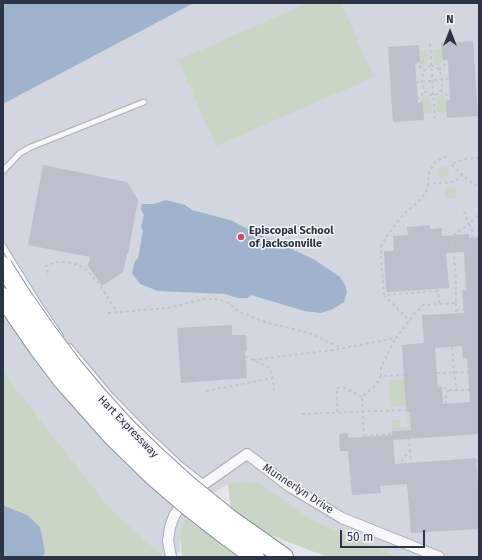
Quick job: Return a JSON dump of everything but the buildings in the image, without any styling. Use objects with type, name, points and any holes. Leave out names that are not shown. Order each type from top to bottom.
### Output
[{"type":"highway","name":"Hart Expressway","points":[[3,266],[48,333],[98,396],[126,427],[188,485],[255,557]]},
{"type":"highway","name":"Hart Expressway","points":[[3,297],[63,381],[112,436],[166,488],[190,508],[284,557]]},
{"type":"street","name":"Munnerlyn Drive","points":[[205,484],[247,454],[289,486],[342,518],[439,557]]},
{"type":"street","points":[[171,557],[168,541],[174,516],[188,496],[205,484]]},
{"type":"lane","points":[[3,171],[20,153],[30,147],[144,102]]},
{"type":"lane","points":[[3,246],[40,306],[66,342],[97,380],[148,434],[182,466],[205,484]]},
{"type":"path","points":[[430,44],[435,122]]},
{"type":"path","points":[[440,70],[448,61]]},
{"type":"path","points":[[415,62],[424,71]]},
{"type":"path","points":[[431,65],[440,70],[442,80],[440,93],[433,96]]},
{"type":"path","points":[[431,65],[424,71],[421,81],[425,91],[433,96]]},
{"type":"path","points":[[416,82],[449,79]]},
{"type":"path","points":[[441,90],[450,98]]},
{"type":"path","points":[[417,100],[425,91]]},
{"type":"path","points":[[410,321],[384,295],[381,246],[397,222],[427,190],[429,173],[435,162],[447,156]]},
{"type":"path","points":[[479,158],[465,159],[451,164],[479,188]]},
{"type":"path","points":[[427,184],[454,182],[463,175]]},
{"type":"path","points":[[464,212],[474,238]]},
{"type":"path","points":[[468,310],[456,312],[456,280],[453,244],[454,235],[469,224],[479,214]]},
{"type":"path","points":[[48,273],[46,266],[56,262],[68,262],[79,265],[87,270],[101,287],[117,312]]},
{"type":"path","points":[[384,295],[438,290],[439,304]]},
{"type":"path","points":[[108,313],[168,308],[204,298],[218,299],[229,303],[239,312],[256,319],[309,333],[343,348]]},
{"type":"path","points":[[392,434],[364,436],[362,398],[374,387],[381,376],[381,368],[396,338],[423,305],[456,303]]},
{"type":"path","points":[[253,360],[343,348],[396,338]]},
{"type":"path","points":[[452,347],[457,391]]},
{"type":"path","points":[[245,356],[270,368],[273,378],[274,393]]},
{"type":"path","points":[[437,373],[468,372]]},
{"type":"path","points":[[381,376],[404,375]]},
{"type":"path","points":[[206,391],[273,378]]},
{"type":"path","points":[[438,386],[448,390],[470,390]]},
{"type":"path","points":[[337,412],[337,388],[345,388],[362,398]]},
{"type":"path","points":[[445,404],[448,390]]},
{"type":"path","points":[[302,414],[406,410]]},
{"type":"path","points":[[409,439],[411,463]]},
{"type":"path","points":[[400,467],[400,463],[410,450]]},
{"type":"shaded area","name":"Episcopal School of Jacksonville","points":[[194,3],[479,3],[479,557],[399,557],[314,521],[259,483],[228,484],[201,500],[185,518],[180,535],[180,552],[170,557],[164,557],[110,508],[3,370],[3,104]]},
{"type":"green space","points":[[308,3],[341,3],[374,77],[216,146],[178,60]]},
{"type":"green space","points":[[442,49],[444,60],[439,66],[434,63],[432,50]]},
{"type":"green space","points":[[428,50],[428,63],[423,67],[418,62],[420,62],[419,51]]},
{"type":"green space","points":[[442,94],[448,100],[446,101],[447,112],[436,113],[436,98]]},
{"type":"green space","points":[[425,95],[431,99],[432,113],[424,113],[423,103],[419,103]]},
{"type":"green space","points":[[443,166],[447,168],[449,172],[447,176],[443,178],[439,176],[437,172],[439,168]]},
{"type":"green space","points":[[451,187],[455,189],[457,193],[455,197],[451,199],[447,197],[445,193],[447,189]]},
{"type":"green space","points":[[3,370],[110,508],[164,557],[43,557],[45,552],[27,515],[3,505]]},
{"type":"green space","points":[[404,379],[405,406],[391,407],[389,380]]},
{"type":"green space","points":[[410,413],[411,427],[414,429],[392,431],[391,420],[400,420],[400,427],[408,427],[407,414]]},
{"type":"green space","points":[[244,482],[259,483],[314,521],[399,557],[327,557],[268,534],[254,526],[231,509],[228,484]]},
{"type":"green space","points":[[185,518],[239,557],[182,557],[180,535]]},
{"type":"water","points":[[3,3],[194,3],[3,104]]},
{"type":"water","points":[[166,200],[185,205],[192,210],[230,220],[315,260],[340,277],[347,292],[344,302],[333,309],[321,313],[304,311],[251,295],[247,298],[238,298],[225,294],[158,291],[140,284],[132,273],[135,261],[138,258],[143,231],[141,227],[144,215],[141,209],[142,204],[154,204]]},
{"type":"water","points":[[3,505],[27,515],[40,527],[45,552],[43,557],[3,557]]},
{"type":"place","name":"Episcopal School of Jacksonville","points":[[241,237]]}]
